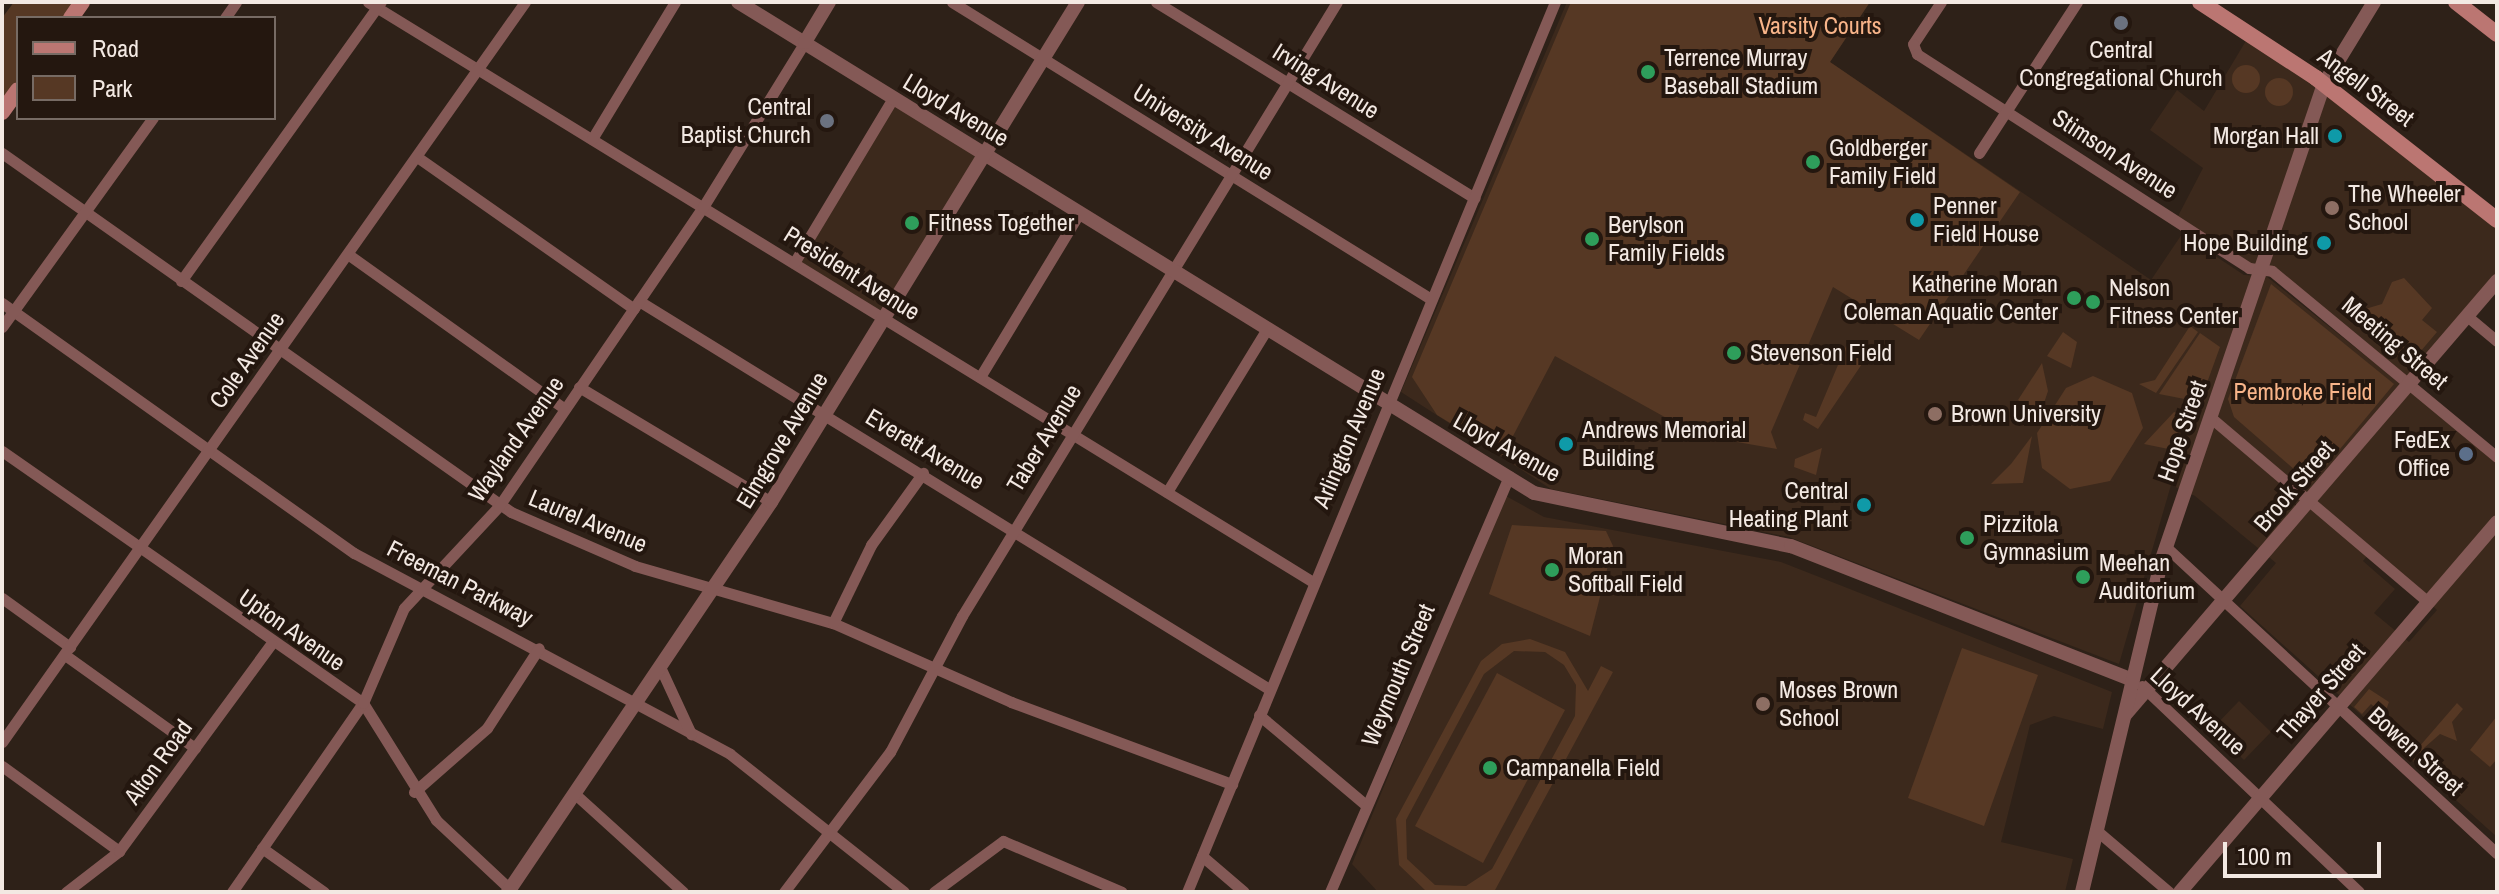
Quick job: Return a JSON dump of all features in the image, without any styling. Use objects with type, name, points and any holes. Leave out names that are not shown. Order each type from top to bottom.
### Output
[{"type":"main road","name":"Angell Street","points":[[2200,2],[2324,84],[2497,220]]},
{"type":"main road","points":[[2456,2],[2497,34]]},
{"type":"main road","points":[[2,112],[16,93]]},
{"type":"street","name":"Cole Avenue","points":[[2,742],[482,72],[525,2]]},
{"type":"street","points":[[592,139],[675,2]]},
{"type":"street","name":"Lloyd Avenue","points":[[738,2],[1544,497],[1791,546],[2133,680],[2149,691],[2359,892]]},
{"type":"street","name":"Wayland Avenue","points":[[232,892],[363,703],[419,587],[499,506],[703,207],[829,2]]},
{"type":"street","name":"University Avenue","points":[[952,2],[1431,299]]},
{"type":"street","name":"Elmgrove Avenue","points":[[511,891],[771,502],[1078,2]]},
{"type":"street","name":"Irving Avenue","points":[[1156,2],[1474,198]]},
{"type":"street","name":"Taber Avenue","points":[[784,892],[896,742],[1014,530],[1175,272],[1337,2]]},
{"type":"street","name":"Arlington Avenue","points":[[1187,892],[1555,2]]},
{"type":"street","name":"Stimson Avenue","points":[[1941,2],[1913,50],[2261,270]]},
{"type":"street","points":[[1979,153],[2077,2]]},
{"type":"street","name":"Hope Street","points":[[2082,892],[2166,547],[2324,84],[2374,2]]},
{"type":"street","name":"President Avenue","points":[[376,4],[1313,582]]},
{"type":"street","points":[[181,281],[376,4]]},
{"type":"street","points":[[794,263],[893,98]]},
{"type":"street","points":[[2,327],[152,120]]},
{"type":"street","name":"Laurel Avenue","points":[[2,153],[499,506],[597,552],[714,591],[833,623],[935,669],[1232,784]]},
{"type":"street","name":"Everett Avenue","points":[[420,159],[637,305],[923,473],[1269,689]]},
{"type":"street","points":[[980,377],[1080,212]]},
{"type":"street","points":[[349,255],[565,409]]},
{"type":"street","name":"Meeting Street","points":[[2261,270],[2272,271],[2497,457]]},
{"type":"street","name":"Brook Street","points":[[2123,717],[2149,691],[2497,281]]},
{"type":"street","name":"Freeman Parkway","points":[[2,303],[354,553],[539,648],[691,734],[785,792],[904,892]]},
{"type":"street","points":[[2467,316],[2497,341]]},
{"type":"street","points":[[1167,492],[1268,327]]},
{"type":"street","points":[[579,387],[771,502]]},
{"type":"street","points":[[2210,417],[2428,602]]},
{"type":"street","name":"Upton Avenue","points":[[2,451],[271,644],[363,703],[414,792],[511,891]]},
{"type":"street","points":[[833,623],[871,545],[923,473]]},
{"type":"street","name":"Weymouth Street","points":[[1330,892],[1509,476]]},
{"type":"street","name":"Thayer Street","points":[[2180,892],[2497,522]]},
{"type":"street","name":"Bowen Street","points":[[2166,547],[2336,708],[2497,854]]},
{"type":"street","points":[[2,598],[195,748]]},
{"type":"street","name":"Alton Road","points":[[66,892],[119,851],[271,644]]},
{"type":"street","points":[[414,792],[487,728],[539,648]]},
{"type":"street","points":[[661,669],[691,734]]},
{"type":"street","points":[[1259,715],[1366,805]]},
{"type":"street","points":[[2,766],[119,851]]},
{"type":"street","points":[[575,794],[683,892]]},
{"type":"street","points":[[2096,830],[2169,892]]},
{"type":"street","points":[[934,892],[1003,841],[1122,892]]},
{"type":"street","points":[[262,848],[324,892]]},
{"type":"street","points":[[1202,856],[1244,892]]},
{"type":"shaded area","name":"Brown University","points":[[1567,2],[1870,2],[1830,62],[2151,280],[2182,234],[2244,275],[2266,276],[2497,461],[2497,837],[2240,606],[2276,563],[2195,496],[2171,485],[2119,664],[1789,537],[1551,489],[1401,392]],"holes":[[[2372,550],[2437,610],[2409,642],[2374,613],[2395,589],[2363,561]]]},
{"type":"shaded area","name":"The Wheeler School","points":[[2250,34],[2497,220],[2497,281],[2410,384],[2261,270],[2176,220],[2203,168],[2150,130],[2177,90],[2204,111]]},
{"type":"shaded area","points":[[894,95],[984,149],[884,315],[798,265]]},
{"type":"shaded area","name":"Moses Brown School","points":[[1504,495],[1544,517],[1781,562],[2112,692],[2103,729],[2054,716],[2030,725],[2001,842],[2073,859],[2065,892],[1378,892],[1352,864]]},
{"type":"shaded area","points":[[2239,701],[2271,732],[2244,760],[2212,729]]},
{"type":"green space","points":[[14,2],[74,2],[64,16],[16,16],[16,82],[2,101],[2,18]]},
{"type":"green space","name":"Varsity Courts","points":[[1571,2],[1870,2],[1830,62],[2020,192],[1919,340],[1833,287],[1771,432],[1777,449],[1697,435],[1555,356],[1503,455],[1437,415],[1412,377]]},
{"type":"green space","points":[[2246,65],[2256,69],[2260,79],[2256,89],[2246,93],[2236,89],[2232,79],[2236,69]]},
{"type":"green space","points":[[2279,78],[2289,82],[2293,92],[2289,102],[2279,106],[2269,102],[2265,92],[2269,82]]},
{"type":"green space","points":[[2404,278],[2432,308],[2422,320],[2437,332],[2409,365],[2372,338],[2365,309],[2382,304],[2392,282]]},
{"type":"green space","name":"Pembroke Field","points":[[2271,284],[2394,384],[2311,484],[2234,417],[2228,399]]},
{"type":"green space","points":[[2190,326],[2198,332],[2156,393],[2139,384],[2155,380]]},
{"type":"green space","points":[[2063,332],[2077,342],[2071,368],[2047,356]]},
{"type":"green space","points":[[2200,333],[2220,347],[2200,402],[2159,394]]},
{"type":"green space","points":[[1846,346],[1866,358],[1818,429],[1803,420],[1805,413],[1816,417]]},
{"type":"green space","points":[[2042,363],[2048,391],[2040,415],[2018,400]]},
{"type":"green space","points":[[2093,376],[2132,393],[2143,428],[2110,481],[2070,489],[2042,468],[2037,433],[2066,388]]},
{"type":"green space","points":[[2174,412],[2194,419],[2183,452],[2144,444]]},
{"type":"green space","points":[[2032,436],[2023,483],[1991,484],[2011,464]]},
{"type":"green space","points":[[1822,448],[1816,475],[1794,467],[1795,459]]},
{"type":"green space","name":"Moran Softball Field","points":[[1512,525],[1606,531],[1613,546],[1590,636],[1489,594]]},
{"type":"green space","points":[[1530,639],[1565,652],[1588,691],[1601,666],[1613,672],[1494,892],[1427,892],[1399,865],[1396,819],[1481,661],[1502,644]],"holes":[[[1514,651],[1545,652],[1564,665],[1576,685],[1575,716],[1492,869],[1466,886],[1435,885],[1407,859],[1406,820],[1484,674]]]},
{"type":"green space","points":[[1962,648],[2038,675],[1984,826],[1908,798]]},
{"type":"green space","name":"Campanella Field","points":[[1497,673],[1565,710],[1483,863],[1415,826]]},
{"type":"green space","points":[[2369,689],[2389,702],[2382,721],[2419,747],[2457,703],[2463,709],[2452,722],[2457,741],[2440,734],[2424,748],[2421,766],[2370,721],[2379,711],[2371,704],[2362,714],[2354,707]]},
{"type":"green space","points":[[2497,716],[2497,759],[2490,767],[2470,750]]},
{"type":"place","name":"Central Congregational Church","points":[[2121,23]]},
{"type":"place","name":"Terrence Murray Baseball Stadium","points":[[1648,72]]},
{"type":"place","name":"Central Baptist Church","points":[[827,121]]},
{"type":"place","name":"Morgan Hall","points":[[2335,136]]},
{"type":"place","name":"Goldberger Family Field","points":[[1813,162]]},
{"type":"place","name":"The Wheeler School","points":[[2332,208]]},
{"type":"place","name":"Penner Field House","points":[[1917,220]]},
{"type":"place","name":"Fitness Together","points":[[912,223]]},
{"type":"place","name":"Berylson Family Fields","points":[[1592,239]]},
{"type":"place","name":"Hope Building","points":[[2324,243]]},
{"type":"place","name":"Katherine Moran Coleman Aquatic Center","points":[[2074,298]]},
{"type":"place","name":"Nelson Fitness Center","points":[[2093,302]]},
{"type":"place","name":"Stevenson Field","points":[[1734,353]]},
{"type":"place","name":"Brown University","points":[[1935,414]]},
{"type":"place","name":"Andrews Memorial Building","points":[[1566,444]]},
{"type":"place","name":"FedEx Office","points":[[2466,454]]},
{"type":"place","name":"Central Heating Plant","points":[[1864,505]]},
{"type":"place","name":"Pizzitola Gymnasium","points":[[1967,538]]},
{"type":"place","name":"Moran Softball Field","points":[[1552,570]]},
{"type":"place","name":"Meehan Auditorium","points":[[2083,577]]},
{"type":"place","name":"Moses Brown School","points":[[1763,704]]},
{"type":"place","name":"Campanella Field","points":[[1490,768]]}]
